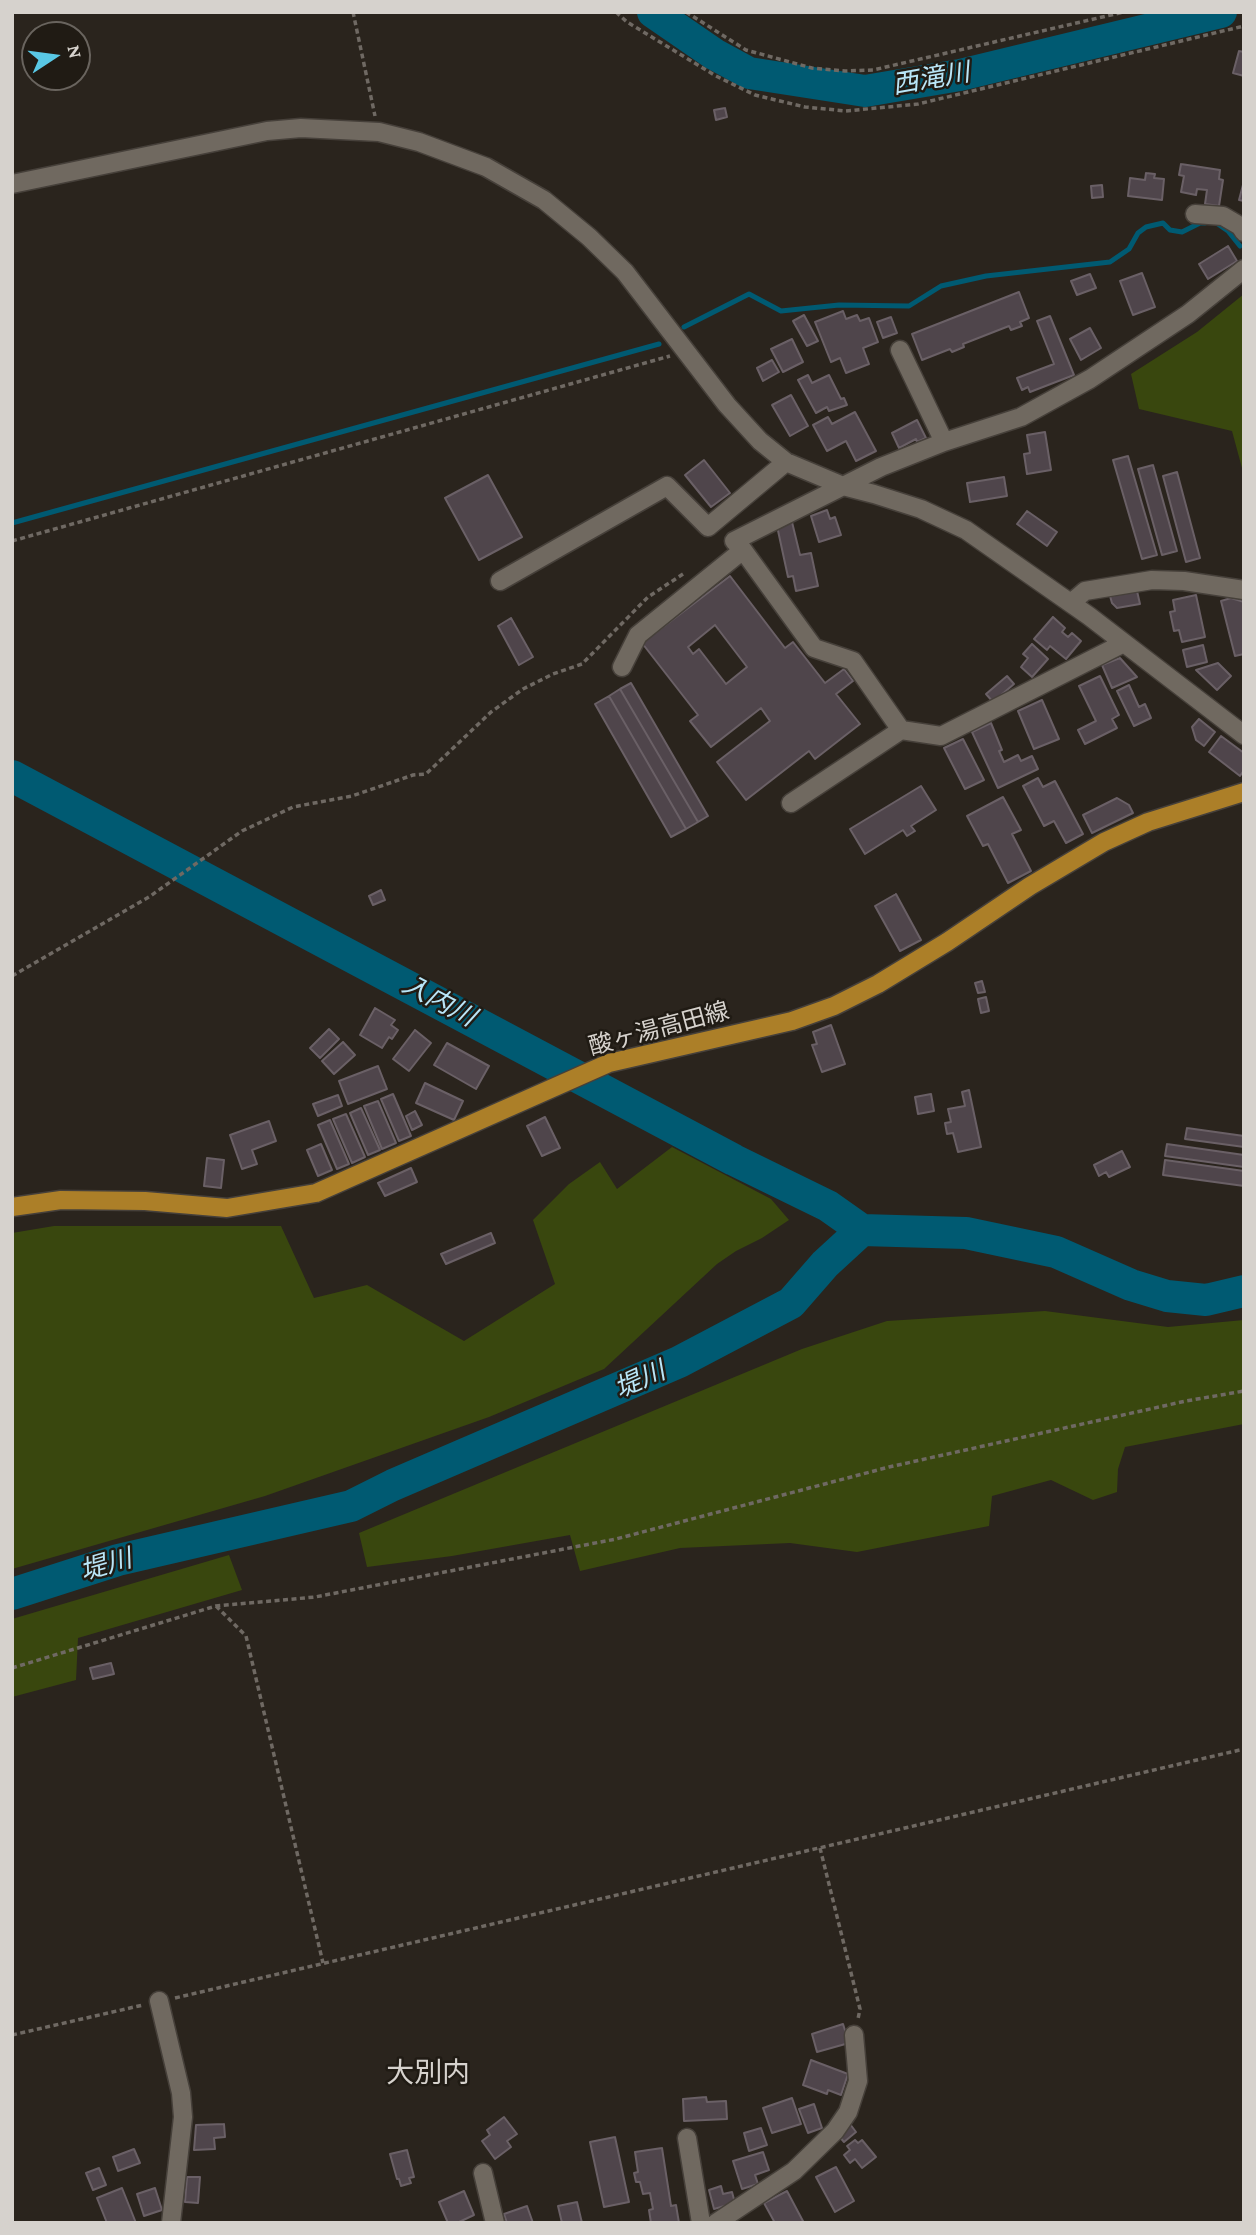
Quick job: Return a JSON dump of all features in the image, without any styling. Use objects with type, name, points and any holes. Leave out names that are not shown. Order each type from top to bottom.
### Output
[{"type":"main road","name":"酸ヶ湯高田線","points":[[12,1207],[61,1200],[227,1208],[316,1193],[609,1063],[792,1021],[834,1006],[890,977],[1030,886],[1104,842],[1148,822],[1244,792]]},
{"type":"street","points":[[12,184],[267,131],[301,128],[379,132],[419,142],[486,167],[544,200],[589,237],[625,272],[727,405],[760,442],[786,462],[843,486],[921,509],[966,530],[1070,603],[1244,735]]},
{"type":"street","points":[[1195,214],[1223,216],[1240,226],[1244,232]]},
{"type":"street","points":[[901,730],[853,661],[814,648],[734,541],[881,467],[944,442],[1021,417],[1090,379],[1188,314],[1244,269]]},
{"type":"street","points":[[900,350],[944,442]]},
{"type":"street","points":[[500,581],[667,486],[708,527],[786,462]]},
{"type":"street","points":[[622,667],[638,635],[743,550]]},
{"type":"street","points":[[1070,603],[1085,591],[1152,580],[1184,581],[1244,590]]},
{"type":"street","points":[[790,803],[901,730],[941,736],[1124,643]]},
{"type":"street","points":[[159,2001],[183,2117],[171,2223]]},
{"type":"street","points":[[716,2223],[794,2171],[842,2122],[858,2081],[854,2035]]},
{"type":"street","points":[[687,2138],[701,2223]]},
{"type":"street","points":[[483,2174],[495,2223]]},
{"type":"path","points":[[354,12],[379,132]]},
{"type":"path","points":[[616,12],[716,76],[755,95],[805,107],[846,111],[918,104],[1244,26]]},
{"type":"path","points":[[686,12],[746,50],[812,68],[845,71],[873,70],[1124,12]]},
{"type":"path","points":[[12,541],[686,351]]},
{"type":"path","points":[[12,976],[149,897],[242,831],[293,807],[352,796],[413,775],[426,774],[491,712],[523,689],[553,674],[582,664],[648,597],[691,569]]},
{"type":"path","points":[[12,1668],[216,1606],[315,1597],[603,1542],[889,1467],[1186,1401],[1244,1391]]},
{"type":"path","points":[[216,1606],[246,1636],[323,1964]]},
{"type":"path","points":[[12,2035],[1244,1749]]},
{"type":"path","points":[[820,1848],[860,2009],[854,2035]]},
{"type":"green space","points":[[1244,294],[1244,469],[1232,431],[1139,409],[1131,374],[1197,332]]},
{"type":"green space","points":[[672,1147],[771,1199],[789,1220],[717,1264],[604,1369],[489,1417],[265,1496],[12,1569],[12,1233],[54,1226],[281,1226],[314,1298],[367,1285],[464,1341],[555,1284],[533,1220],[569,1184],[600,1162],[617,1189]]},
{"type":"green space","points":[[1045,1311],[1168,1327],[1244,1320],[1244,1424],[1125,1447],[1118,1469],[1117,1492],[1093,1500],[1051,1480],[992,1496],[989,1526],[857,1552],[790,1543],[680,1548],[580,1571],[570,1535],[452,1556],[367,1567],[359,1533],[802,1349],[887,1321]]},
{"type":"green space","points":[[229,1555],[242,1590],[78,1638],[76,1680],[12,1697],[12,1619]]},
{"type":"building","points":[[1239,51],[1244,52],[1244,76],[1233,73]]},
{"type":"building","points":[[725,108],[727,117],[716,120],[714,110]]},
{"type":"building","points":[[1181,164],[1220,170],[1219,179],[1223,180],[1219,206],[1205,204],[1207,190],[1197,189],[1196,195],[1181,192],[1184,176],[1179,175]]},
{"type":"building","points":[[1146,173],[1155,174],[1154,178],[1164,179],[1162,200],[1128,196],[1130,178],[1145,180]]},
{"type":"building","points":[[1244,181],[1244,201],[1239,200]]},
{"type":"building","points":[[1102,185],[1103,197],[1092,198],[1091,186]]},
{"type":"building","points":[[1228,246],[1237,261],[1208,279],[1199,264]]},
{"type":"building","points":[[1142,273],[1155,307],[1133,315],[1120,281]]},
{"type":"building","points":[[1090,274],[1096,288],[1077,295],[1071,281]]},
{"type":"building","points":[[1019,292],[1029,318],[1020,322],[1022,326],[1011,330],[1009,326],[963,344],[964,347],[952,352],[950,349],[922,360],[912,334]]},
{"type":"building","points":[[843,311],[846,319],[857,315],[860,321],[869,318],[878,342],[863,348],[869,364],[846,373],[840,358],[831,362],[815,322]]},
{"type":"building","points":[[804,315],[818,341],[807,346],[793,321]]},
{"type":"building","points":[[1050,316],[1074,375],[1030,392],[1028,387],[1022,390],[1017,378],[1054,364],[1037,321]]},
{"type":"building","points":[[891,317],[897,333],[883,338],[877,322]]},
{"type":"building","points":[[1090,328],[1101,348],[1081,360],[1070,339]]},
{"type":"building","points":[[792,339],[803,362],[783,372],[771,349]]},
{"type":"building","points":[[772,360],[779,372],[763,381],[757,368]]},
{"type":"building","points":[[808,375],[812,383],[829,375],[847,405],[829,411],[827,407],[816,413],[798,380]]},
{"type":"building","points":[[791,395],[808,426],[790,436],[772,405]]},
{"type":"building","points":[[855,412],[876,451],[856,461],[846,441],[827,451],[813,425],[828,417],[832,424]]},
{"type":"building","points":[[917,420],[926,438],[917,442],[916,439],[899,448],[892,433]]},
{"type":"building","points":[[1045,432],[1051,470],[1027,474],[1024,454],[1030,453],[1027,435]]},
{"type":"building","points":[[1128,456],[1157,555],[1142,559],[1113,460]]},
{"type":"building","points":[[704,460],[730,493],[711,507],[685,475]]},
{"type":"building","points":[[1153,465],[1177,551],[1162,555],[1138,469]]},
{"type":"building","points":[[1177,472],[1200,558],[1186,562],[1163,476]]},
{"type":"building","points":[[488,475],[522,537],[479,560],[445,498]]},
{"type":"building","points":[[1004,477],[1007,496],[970,502],[967,483]]},
{"type":"building","points":[[827,510],[830,519],[835,517],[841,535],[819,542],[811,516]]},
{"type":"building","points":[[1027,511],[1057,532],[1047,546],[1017,524]]},
{"type":"building","points":[[792,522],[800,555],[811,553],[818,586],[796,591],[793,576],[788,577],[777,526]]},
{"type":"building","points":[[730,576],[785,648],[793,642],[825,683],[844,669],[853,681],[836,694],[860,724],[815,759],[809,751],[746,800],[717,762],[770,721],[761,708],[711,747],[690,721],[698,715],[642,643]],"holes":[[[715,625],[747,667],[726,684],[699,649],[693,654],[688,647]]]},
{"type":"building","points":[[1137,591],[1140,604],[1117,608],[1112,603],[1110,596]]},
{"type":"building","points":[[1196,595],[1205,637],[1182,642],[1179,630],[1174,631],[1170,612],[1175,611],[1173,600]]},
{"type":"building","points":[[1231,598],[1244,602],[1244,654],[1235,656],[1221,601]]},
{"type":"building","points":[[1053,617],[1065,628],[1062,632],[1068,637],[1072,633],[1081,641],[1066,659],[1050,646],[1047,650],[1034,639]]},
{"type":"building","points":[[511,618],[533,657],[519,665],[498,626]]},
{"type":"building","points":[[1032,644],[1048,659],[1032,677],[1021,667],[1028,658],[1023,654]]},
{"type":"building","points":[[1203,645],[1207,662],[1187,667],[1183,650]]},
{"type":"building","points":[[1120,658],[1137,677],[1112,688],[1102,665]]},
{"type":"building","points":[[1218,663],[1231,676],[1217,690],[1196,670]]},
{"type":"building","points":[[1007,676],[1014,684],[993,702],[986,694]]},
{"type":"building","points":[[1100,676],[1119,715],[1112,719],[1117,728],[1085,744],[1078,730],[1096,721],[1079,686]]},
{"type":"building","points":[[631,683],[708,816],[698,822],[620,689]]},
{"type":"building","points":[[1129,685],[1139,707],[1145,704],[1151,718],[1134,726],[1117,691]]},
{"type":"building","points":[[620,689],[698,822],[686,829],[609,696]]},
{"type":"building","points":[[609,696],[686,829],[671,837],[595,704]]},
{"type":"building","points":[[1042,700],[1059,739],[1034,749],[1018,711]]},
{"type":"building","points":[[1199,719],[1215,732],[1204,746],[1196,740],[1192,727]]},
{"type":"building","points":[[991,723],[1004,762],[1018,755],[1021,761],[1032,756],[1038,769],[998,788],[972,732]]},
{"type":"building","points":[[1221,736],[1244,753],[1244,770],[1240,776],[1209,752]]},
{"type":"building","points":[[963,739],[984,780],[965,789],[944,748]]},
{"type":"building","points":[[1038,778],[1043,787],[1055,781],[1083,834],[1066,843],[1054,821],[1044,826],[1023,786]]},
{"type":"building","points":[[921,786],[936,810],[911,826],[915,831],[907,836],[903,830],[865,854],[850,829]]},
{"type":"building","points":[[1003,797],[1021,830],[1012,834],[1031,871],[1008,883],[988,844],[983,846],[967,816]]},
{"type":"building","points":[[1117,798],[1129,805],[1133,813],[1092,833],[1083,815]]},
{"type":"building","points":[[381,890],[385,900],[373,905],[369,896]]},
{"type":"building","points":[[896,894],[921,940],[900,951],[875,906]]},
{"type":"building","points":[[982,981],[985,992],[978,993],[975,983]]},
{"type":"building","points":[[986,997],[989,1011],[981,1013],[978,999]]},
{"type":"building","points":[[375,1008],[395,1020],[391,1025],[398,1030],[382,1048],[360,1035]]},
{"type":"building","points":[[831,1025],[845,1064],[822,1072],[812,1045],[817,1044],[813,1032]]},
{"type":"building","points":[[329,1029],[339,1039],[320,1058],[310,1048]]},
{"type":"building","points":[[415,1030],[431,1043],[409,1071],[393,1059]]},
{"type":"building","points":[[343,1042],[355,1055],[334,1074],[322,1061]]},
{"type":"building","points":[[447,1043],[489,1066],[476,1089],[434,1065]]},
{"type":"building","points":[[378,1066],[387,1089],[348,1104],[339,1081]]},
{"type":"building","points":[[425,1083],[463,1101],[454,1120],[416,1103]]},
{"type":"building","points":[[969,1090],[981,1147],[958,1152],[953,1133],[947,1134],[945,1123],[951,1122],[948,1109],[965,1106],[962,1092]]},
{"type":"building","points":[[393,1094],[411,1136],[399,1141],[381,1099]]},
{"type":"building","points":[[931,1094],[934,1111],[918,1114],[915,1097]]},
{"type":"building","points":[[338,1095],[342,1106],[318,1116],[313,1104]]},
{"type":"building","points":[[378,1101],[396,1143],[382,1149],[364,1106]]},
{"type":"building","points":[[361,1108],[380,1150],[368,1155],[350,1113]]},
{"type":"building","points":[[415,1111],[422,1125],[412,1130],[406,1116]]},
{"type":"building","points":[[346,1114],[365,1157],[352,1163],[333,1119]]},
{"type":"building","points":[[545,1117],[560,1148],[542,1156],[527,1126]]},
{"type":"building","points":[[330,1120],[349,1164],[337,1169],[318,1125]]},
{"type":"building","points":[[269,1121],[276,1141],[252,1150],[257,1164],[242,1169],[230,1135]]},
{"type":"building","points":[[1187,1128],[1244,1136],[1244,1147],[1185,1139]]},
{"type":"building","points":[[321,1144],[332,1170],[318,1176],[307,1150]]},
{"type":"building","points":[[1167,1144],[1244,1155],[1244,1167],[1165,1156]]},
{"type":"building","points":[[1122,1151],[1130,1167],[1109,1177],[1106,1172],[1099,1176],[1094,1165]]},
{"type":"building","points":[[207,1158],[224,1160],[221,1188],[204,1186]]},
{"type":"building","points":[[1165,1160],[1244,1171],[1244,1186],[1163,1175]]},
{"type":"building","points":[[411,1168],[417,1182],[385,1196],[378,1183]]},
{"type":"building","points":[[491,1233],[495,1243],[446,1264],[441,1254]]},
{"type":"building","points":[[111,1663],[114,1674],[93,1679],[90,1668]]},
{"type":"building","points":[[843,2024],[849,2043],[817,2052],[812,2034]]},
{"type":"building","points":[[811,2060],[848,2074],[841,2095],[828,2090],[827,2094],[803,2085]]},
{"type":"building","points":[[706,2097],[707,2102],[726,2101],[727,2119],[684,2121],[683,2099]]},
{"type":"building","points":[[792,2098],[801,2124],[772,2133],[763,2108]]},
{"type":"building","points":[[814,2104],[822,2128],[808,2133],[799,2109]]},
{"type":"building","points":[[504,2117],[517,2134],[507,2141],[511,2147],[495,2159],[482,2141],[490,2135],[487,2130]]},
{"type":"building","points":[[224,2124],[225,2137],[214,2138],[215,2149],[194,2150],[196,2125]]},
{"type":"building","points":[[850,2124],[856,2132],[844,2142],[838,2135]]},
{"type":"building","points":[[761,2128],[767,2145],[749,2151],[744,2133]]},
{"type":"building","points":[[615,2137],[629,2202],[604,2207],[590,2142]]},
{"type":"building","points":[[855,2140],[858,2143],[862,2140],[876,2157],[862,2168],[855,2159],[850,2163],[844,2155],[850,2150],[847,2146]]},
{"type":"building","points":[[662,2148],[671,2206],[676,2205],[679,2223],[651,2223],[649,2210],[653,2209],[650,2193],[643,2194],[640,2182],[636,2182],[634,2173],[638,2172],[635,2152]]},
{"type":"building","points":[[134,2149],[140,2163],[118,2171],[113,2157]]},
{"type":"building","points":[[407,2150],[414,2177],[409,2178],[411,2183],[401,2186],[390,2154]]},
{"type":"building","points":[[763,2152],[769,2170],[755,2175],[758,2184],[742,2189],[733,2161]]},
{"type":"building","points":[[836,2167],[854,2201],[835,2212],[816,2177]]},
{"type":"building","points":[[99,2168],[106,2185],[93,2190],[86,2173]]},
{"type":"building","points":[[187,2177],[200,2177],[198,2203],[185,2202]]},
{"type":"building","points":[[721,2186],[723,2194],[732,2192],[735,2203],[714,2209],[709,2190]]},
{"type":"building","points":[[122,2188],[136,2223],[107,2223],[97,2198]]},
{"type":"building","points":[[155,2188],[162,2210],[144,2216],[137,2194]]},
{"type":"building","points":[[464,2191],[474,2215],[457,2223],[448,2223],[439,2202]]},
{"type":"building","points":[[787,2191],[804,2223],[775,2223],[764,2203]]},
{"type":"building","points":[[577,2202],[582,2223],[562,2223],[558,2206]]},
{"type":"building","points":[[527,2206],[533,2223],[507,2223],[504,2214]]},
{"type":"waterway","name":"西滝川","points":[[653,12],[714,54],[749,73],[865,91],[960,75],[1221,12]]},
{"type":"waterway","points":[[1215,222],[1228,231],[1240,246]]},
{"type":"waterway","points":[[684,327],[749,294],[781,311],[839,305],[909,306],[941,286],[986,276],[1110,262],[1129,249],[1138,233],[1146,227],[1163,223],[1170,230],[1182,232],[1205,223]]},
{"type":"waterway","points":[[12,523],[659,344]]},
{"type":"waterway","name":"入内川","points":[[12,776],[734,1160],[828,1206],[862,1230]]},
{"type":"waterway","name":"堤川","points":[[12,1594],[118,1560],[351,1506],[393,1485],[679,1362],[791,1303],[825,1264],[862,1230],[966,1233],[1056,1252],[1131,1285],[1167,1296],[1206,1300],[1244,1291]]},
{"type":"district","name":"大別内","points":[[428,2073]]}]
